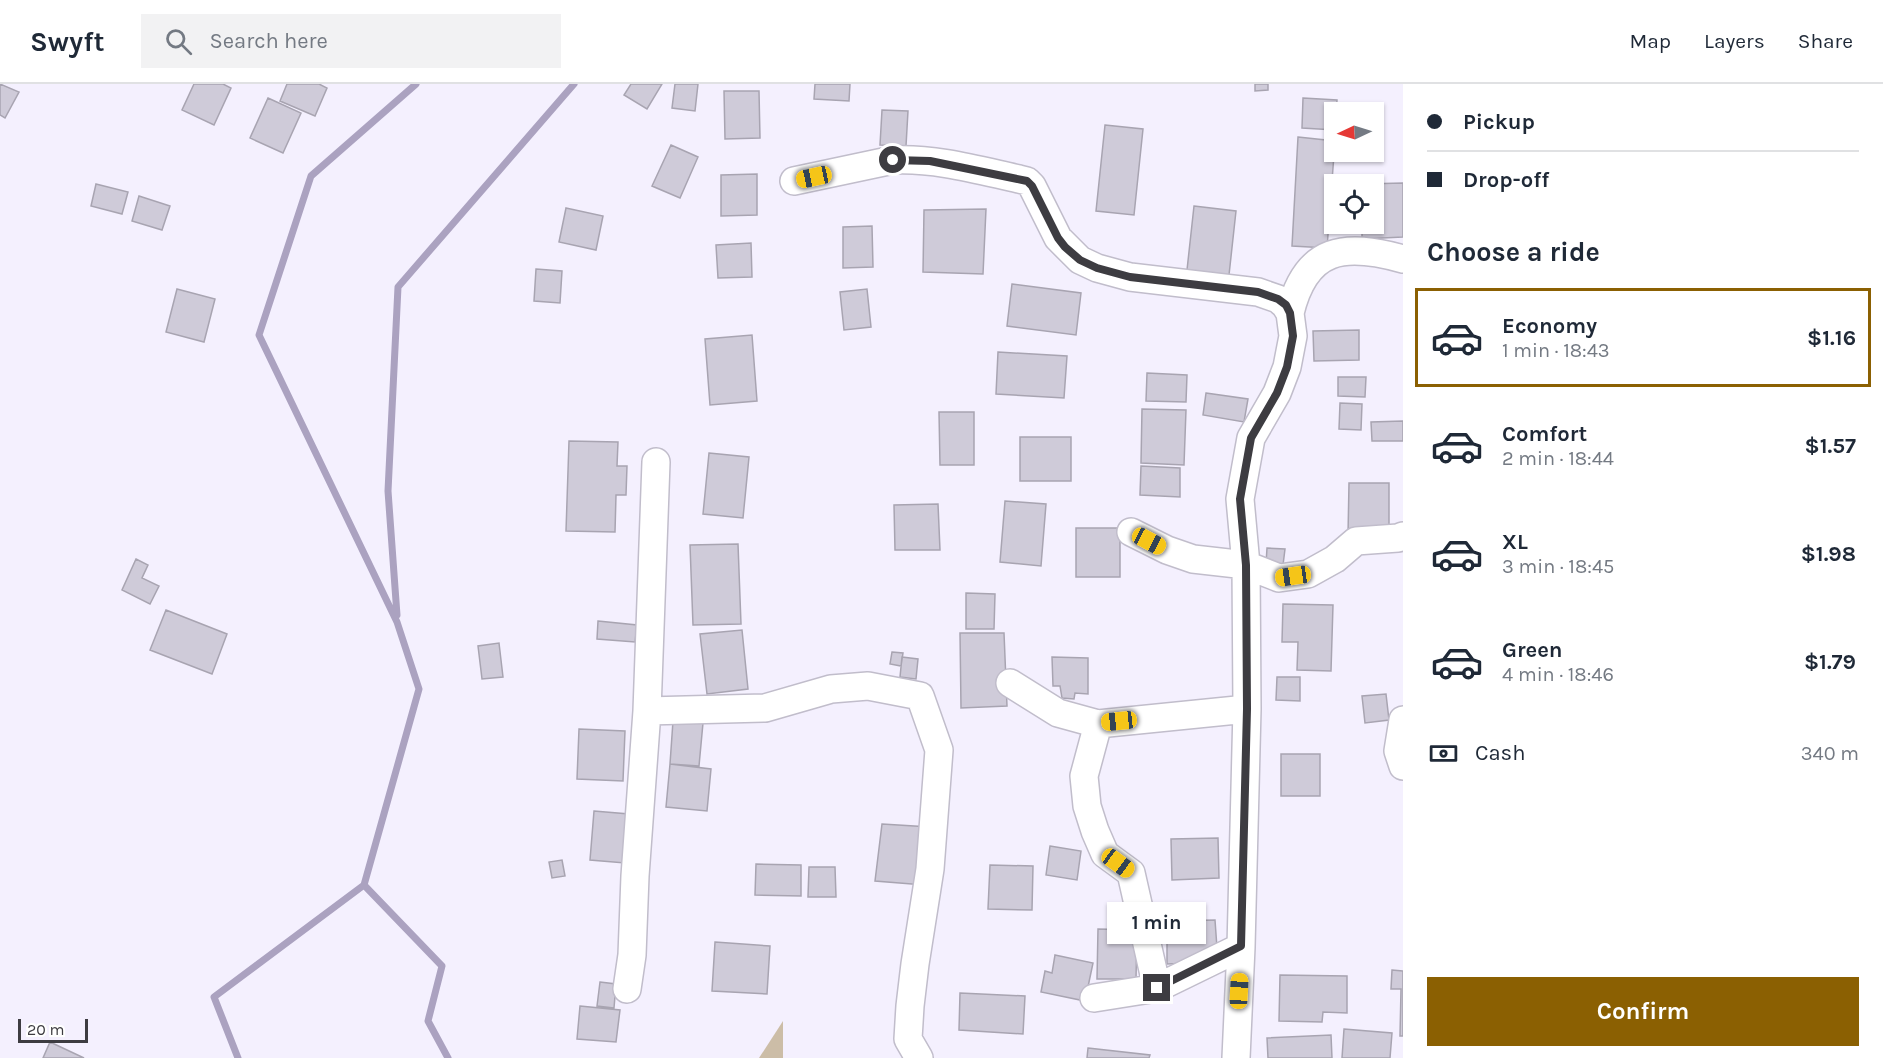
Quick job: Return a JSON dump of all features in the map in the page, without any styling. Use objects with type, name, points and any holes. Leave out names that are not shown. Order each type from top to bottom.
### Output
[{"type":"street","points":[[794,181],[893,160],[908,159],[930,161],[1027,181],[1032,186],[1058,238],[1080,260],[1097,268],[1130,277],[1258,292],[1278,299],[1286,305],[1290,313],[1293,336],[1287,367],[1277,393],[1251,438],[1240,499],[1246,565],[1247,709],[1236,1058]]},
{"type":"street","points":[[1290,313],[1293,299],[1304,275],[1326,256],[1350,250],[1368,251],[1403,259]]},
{"type":"street","points":[[627,989],[632,964],[634,876],[647,711],[656,462]]},
{"type":"street","points":[[1131,532],[1167,550],[1193,559],[1246,565],[1279,578],[1308,574],[1335,559],[1356,541],[1403,536]]},
{"type":"street","points":[[1010,683],[1058,713],[1098,723],[1247,709]]},
{"type":"street","points":[[647,711],[765,708],[831,689],[868,686],[920,696],[939,750],[930,869],[910,1006],[908,1039],[919,1058]]},
{"type":"street","points":[[1403,720],[1398,751],[1403,766]]},
{"type":"street","points":[[1098,723],[1084,776],[1087,806],[1105,854],[1131,873],[1157,988]]},
{"type":"street","points":[[1094,998],[1157,988],[1241,946]]},
{"type":"shaded area","points":[[783,1021],[783,1058],[759,1058]]},
{"type":"building","points":[[0,84],[19,92],[5,118],[0,115]]},
{"type":"building","points":[[194,84],[223,84],[231,88],[214,125],[182,110]]},
{"type":"building","points":[[287,84],[319,84],[327,88],[315,116],[280,101]]},
{"type":"building","points":[[631,84],[662,84],[647,109],[624,95]]},
{"type":"building","points":[[675,84],[698,84],[695,111],[672,108]]},
{"type":"building","points":[[815,84],[850,84],[849,101],[814,99]]},
{"type":"building","points":[[1255,84],[1268,84],[1268,90],[1255,91]]},
{"type":"building","points":[[724,91],[759,91],[760,138],[725,139]]},
{"type":"building","points":[[268,98],[301,113],[283,153],[250,138]]},
{"type":"building","points":[[1303,98],[1337,100],[1337,102],[1324,102],[1324,129],[1302,128]]},
{"type":"building","points":[[882,110],[908,111],[906,146],[880,145]]},
{"type":"building","points":[[1105,125],[1143,129],[1134,215],[1096,211]]},
{"type":"building","points":[[1298,137],[1324,140],[1324,162],[1333,162],[1333,174],[1324,174],[1324,234],[1328,234],[1327,248],[1292,246]]},
{"type":"building","points":[[671,145],[698,157],[680,198],[652,186]]},
{"type":"building","points":[[757,174],[757,215],[721,216],[721,175]]},
{"type":"building","points":[[1384,183],[1403,183],[1403,237],[1362,239],[1362,234],[1384,234]]},
{"type":"building","points":[[96,184],[128,192],[122,214],[91,206]]},
{"type":"building","points":[[139,196],[170,206],[162,230],[132,221]]},
{"type":"building","points":[[1194,206],[1236,211],[1229,275],[1187,270]]},
{"type":"building","points":[[566,208],[603,216],[596,250],[559,242]]},
{"type":"building","points":[[986,209],[983,274],[923,272],[924,210]]},
{"type":"building","points":[[872,226],[873,267],[843,268],[843,227]]},
{"type":"building","points":[[751,243],[752,277],[718,278],[716,245]]},
{"type":"building","points":[[536,269],[562,271],[560,303],[534,301]]},
{"type":"building","points":[[1012,284],[1081,293],[1076,335],[1007,326]]},
{"type":"building","points":[[177,289],[215,299],[204,342],[166,332]]},
{"type":"building","points":[[867,289],[871,327],[844,330],[840,292]]},
{"type":"building","points":[[1359,330],[1359,360],[1314,361],[1313,331]]},
{"type":"building","points":[[752,335],[757,401],[710,405],[705,339]]},
{"type":"building","points":[[998,352],[1067,356],[1064,398],[996,394]]},
{"type":"building","points":[[1147,373],[1187,375],[1186,402],[1146,401]]},
{"type":"building","points":[[1338,377],[1366,377],[1365,397],[1338,396]]},
{"type":"building","points":[[1206,393],[1248,399],[1244,422],[1203,415]]},
{"type":"building","points":[[1340,403],[1362,404],[1361,430],[1339,429]]},
{"type":"building","points":[[1142,409],[1186,410],[1184,465],[1141,463]]},
{"type":"building","points":[[939,412],[974,412],[974,465],[940,465]]},
{"type":"building","points":[[1403,421],[1403,441],[1372,441],[1371,422]]},
{"type":"building","points":[[1020,437],[1071,437],[1071,481],[1020,481]]},
{"type":"building","points":[[569,441],[618,442],[617,466],[627,466],[626,495],[616,495],[615,532],[566,531]]},
{"type":"building","points":[[709,453],[749,457],[743,518],[703,514]]},
{"type":"building","points":[[1141,466],[1180,468],[1180,497],[1140,495]]},
{"type":"building","points":[[1349,483],[1389,483],[1389,535],[1348,535]]},
{"type":"building","points":[[1005,501],[1046,504],[1041,566],[1000,562]]},
{"type":"building","points":[[938,504],[940,550],[895,550],[894,505]]},
{"type":"building","points":[[1076,528],[1120,528],[1120,577],[1076,577]]},
{"type":"building","points":[[738,544],[741,624],[693,625],[690,545]]},
{"type":"building","points":[[1267,548],[1285,549],[1283,565],[1266,564]]},
{"type":"building","points":[[136,559],[148,565],[142,578],[159,586],[150,604],[122,590]]},
{"type":"building","points":[[966,593],[995,594],[994,629],[966,629]]},
{"type":"building","points":[[1283,604],[1333,605],[1331,671],[1297,670],[1298,642],[1282,642]]},
{"type":"building","points":[[166,610],[227,634],[212,674],[150,650]]},
{"type":"building","points":[[598,621],[637,625],[635,642],[597,639]]},
{"type":"building","points":[[742,630],[748,689],[707,694],[700,634]]},
{"type":"building","points":[[960,633],[1004,633],[1007,706],[961,708]]},
{"type":"building","points":[[499,643],[503,677],[482,679],[478,646]]},
{"type":"building","points":[[892,652],[903,653],[901,666],[890,664]]},
{"type":"building","points":[[902,657],[918,659],[916,679],[900,677]]},
{"type":"building","points":[[1052,657],[1088,658],[1088,694],[1075,693],[1074,699],[1062,698],[1060,686],[1053,686]]},
{"type":"building","points":[[1277,677],[1300,677],[1300,701],[1276,700]]},
{"type":"building","points":[[1386,694],[1389,720],[1365,723],[1362,696]]},
{"type":"building","points":[[673,721],[703,723],[699,766],[670,764]]},
{"type":"building","points":[[579,729],[625,731],[623,781],[577,779]]},
{"type":"building","points":[[1281,754],[1320,754],[1320,796],[1281,796]]},
{"type":"building","points":[[670,764],[711,769],[707,811],[666,807]]},
{"type":"building","points":[[594,811],[629,814],[625,863],[590,860]]},
{"type":"building","points":[[882,824],[930,827],[924,885],[875,881]]},
{"type":"building","points":[[1218,838],[1219,878],[1172,880],[1171,839]]},
{"type":"building","points":[[1050,846],[1081,851],[1077,880],[1046,875]]},
{"type":"building","points":[[562,860],[565,876],[552,878],[549,862]]},
{"type":"building","points":[[756,864],[801,865],[801,896],[755,895]]},
{"type":"building","points":[[990,865],[1033,866],[1032,910],[988,909]]},
{"type":"building","points":[[809,867],[835,867],[836,897],[808,897]]},
{"type":"building","points":[[1215,920],[1218,962],[1167,964],[1167,921]]},
{"type":"building","points":[[1098,929],[1137,930],[1136,979],[1097,979]]},
{"type":"building","points":[[715,942],[770,946],[767,994],[712,991]]},
{"type":"building","points":[[1055,955],[1093,963],[1085,1001],[1041,992],[1045,971],[1052,973]]},
{"type":"building","points":[[1392,970],[1403,971],[1403,1036],[1400,1036],[1401,989],[1391,989]]},
{"type":"building","points":[[1280,975],[1347,976],[1347,1013],[1323,1012],[1322,1022],[1279,1021]]},
{"type":"building","points":[[600,982],[616,984],[614,1008],[597,1006]]},
{"type":"building","points":[[960,993],[1025,996],[1023,1034],[959,1030]]},
{"type":"building","points":[[580,1006],[620,1010],[616,1042],[577,1039]]},
{"type":"building","points":[[1344,1029],[1392,1033],[1390,1058],[1342,1058]]},
{"type":"building","points":[[1331,1035],[1332,1058],[1268,1058],[1267,1038]]},
{"type":"building","points":[[50,1042],[84,1058],[43,1058]]},
{"type":"building","points":[[1088,1048],[1150,1055],[1149,1058],[1087,1058]]},
{"type":"waterway","points":[[238,1058],[214,997],[364,885],[419,689],[397,622],[259,335],[311,176],[416,84]]},
{"type":"waterway","points":[[397,615],[388,491],[398,287],[574,84]]},
{"type":"waterway","points":[[364,885],[442,966],[428,1021],[448,1058]]},
{"type":"route","points":[[893,160],[930,161],[1027,181],[1032,186],[1058,238],[1080,260],[1111,273],[1130,277],[1268,294],[1286,305],[1290,313],[1293,336],[1287,367],[1277,393],[1251,438],[1240,499],[1246,565],[1247,709],[1241,946],[1157,988]]}]
